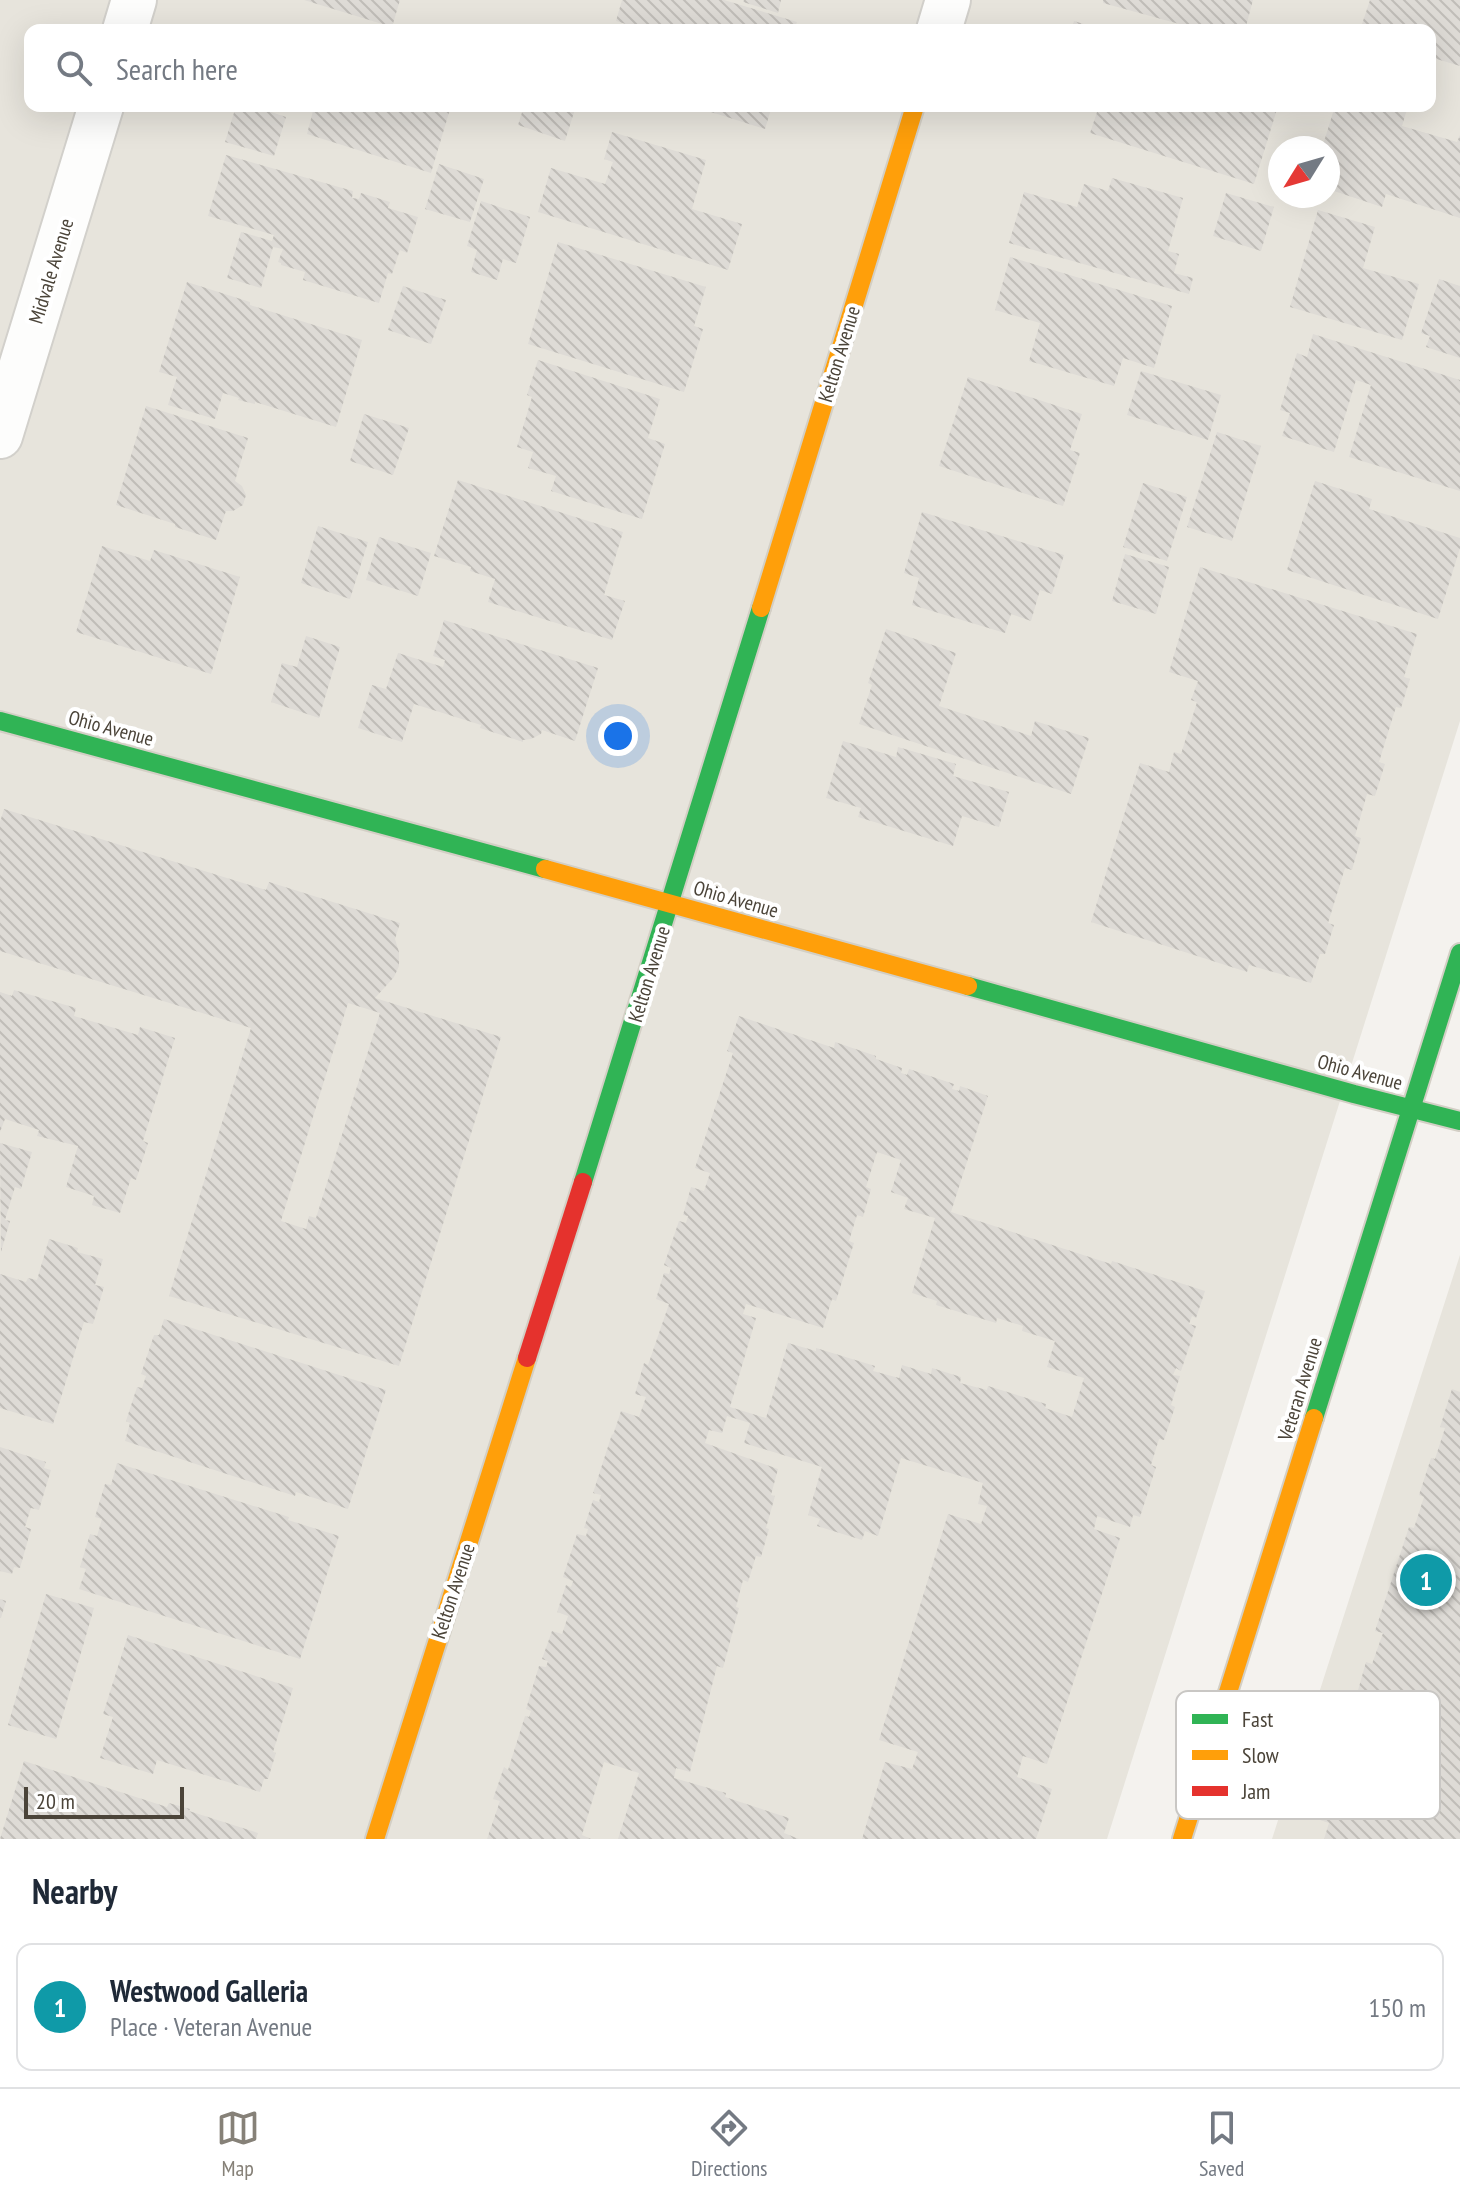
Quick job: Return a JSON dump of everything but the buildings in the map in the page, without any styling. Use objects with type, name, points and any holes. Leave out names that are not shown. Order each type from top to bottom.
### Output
[{"type":"street","points":[[127,24],[134,0]]},
{"type":"street","points":[[941,24],[948,0]]},
{"type":"street","name":"Midvale Avenue","points":[[0,436],[99,112]]},
{"type":"street","name":"Kelton Avenue","points":[[375,1839],[671,903],[913,112]]},
{"type":"street","name":"Ohio Avenue","points":[[0,721],[671,903],[1323,1086],[1460,1121]]},
{"type":"street","name":"Veteran Avenue","points":[[1229,1691],[1460,953]]},
{"type":"street","name":"Veteran Avenue","points":[[1182,1839],[1188,1819]]},
{"type":"shaded area","points":[[0,0],[1460,0],[1460,721],[1107,1839],[0,1839]]},
{"type":"shaded area","points":[[1460,1255],[1460,1839],[1272,1839],[1278,1819],[1440,1819],[1440,1691],[1320,1691]]},
{"type":"traffic: fast","points":[[583,1182],[761,608]]},
{"type":"traffic: fast","points":[[0,721],[545,869]]},
{"type":"traffic: fast","points":[[1314,1418],[1460,953]]},
{"type":"traffic: fast","points":[[968,986],[1460,1121]]},
{"type":"traffic: slow","points":[[761,608],[913,112]]},
{"type":"traffic: slow","points":[[545,869],[968,986]]},
{"type":"traffic: slow","points":[[375,1839],[527,1358]]},
{"type":"traffic: slow","points":[[1228,1691],[1314,1418]]},
{"type":"traffic: slow","points":[[1182,1839],[1188,1819]]},
{"type":"traffic: jam","points":[[527,1358],[583,1182]]},
{"type":"place","name":"Westwood Galleria","points":[[1426,1580]]}]
